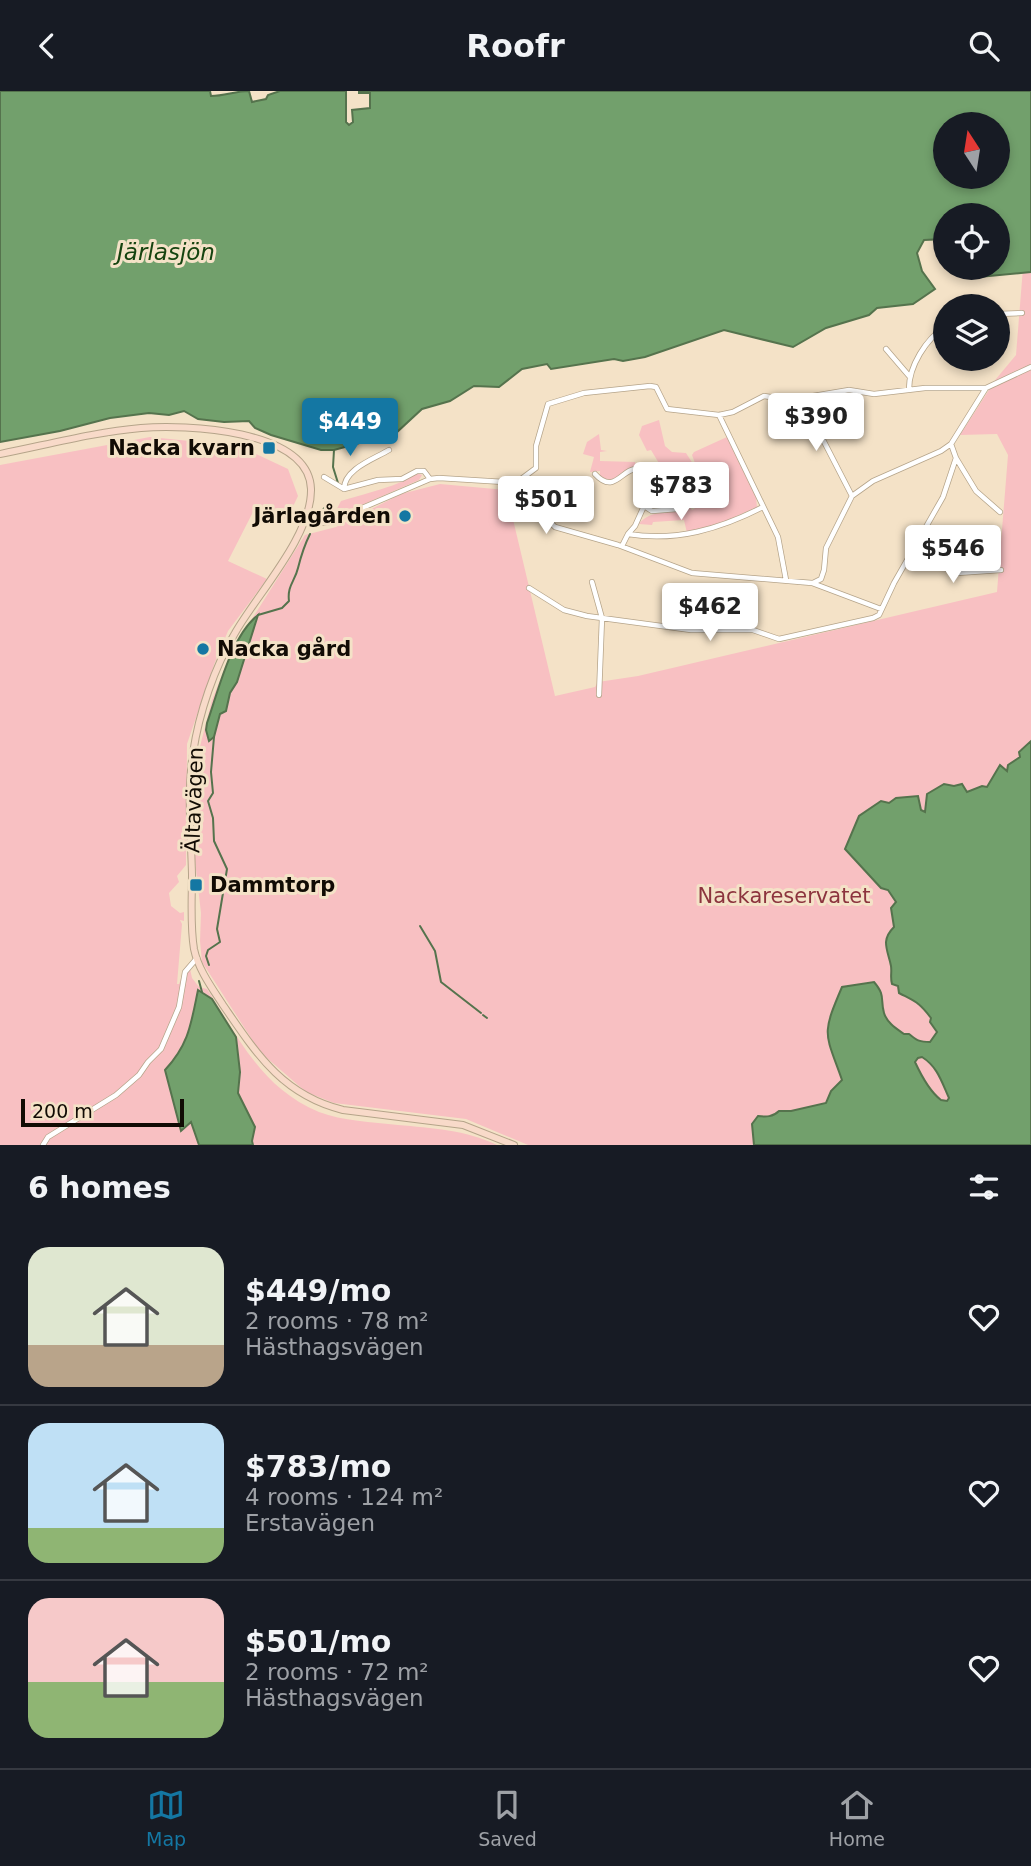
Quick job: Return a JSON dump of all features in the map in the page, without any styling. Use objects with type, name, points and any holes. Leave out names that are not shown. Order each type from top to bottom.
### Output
[{"type":"main road","name":"Ältavägen","points":[[0,454],[144,428],[189,428],[248,435],[279,448],[293,457],[304,470],[311,491],[303,521],[293,545],[226,650],[198,730],[191,776],[193,923],[197,958],[212,989],[258,1055],[297,1091],[328,1107],[463,1125],[514,1145]]},
{"type":"street","points":[[1010,314],[1022,313]]},
{"type":"street","points":[[909,389],[910,377],[927,344],[933,338]]},
{"type":"street","points":[[886,349],[910,377]]},
{"type":"street","points":[[512,485],[536,468],[536,446],[548,404],[584,393],[650,386],[656,387],[667,409],[719,415],[733,412],[764,396],[783,400],[849,390],[874,394],[909,389],[986,388],[1031,367]]},
{"type":"street","points":[[812,583],[821,579],[827,548],[852,496],[873,481],[951,444],[986,388]]},
{"type":"street","points":[[802,399],[852,496]]},
{"type":"street","points":[[719,415],[778,537],[786,580]]},
{"type":"street","points":[[951,444],[956,458],[976,491],[1000,512]]},
{"type":"street","points":[[344,489],[344,483],[351,473],[389,450]]},
{"type":"street","points":[[529,588],[564,610],[602,618],[691,630],[753,630],[783,640],[873,618],[879,615],[943,497],[956,458]]},
{"type":"street","points":[[596,474],[603,481],[611,482],[636,468],[647,471],[671,490],[680,504],[677,509],[668,511],[652,511],[646,507]]},
{"type":"street","points":[[324,477],[344,489],[378,480],[402,479],[417,471],[424,471],[430,479]]},
{"type":"street","points":[[303,521],[327,523],[430,479],[494,481],[512,485],[555,527],[622,546],[692,573],[812,583],[881,609]]},
{"type":"street","points":[[622,546],[646,507],[657,479]]},
{"type":"street","points":[[628,534],[669,536],[700,533],[763,507]]},
{"type":"street","points":[[912,554],[957,573],[1001,570]]},
{"type":"street","points":[[592,582],[602,618],[599,695]]},
{"type":"street","points":[[43,1145],[48,1137],[128,1086],[161,1049],[179,1007],[185,972],[197,958]]},
{"type":"green space","name":"Nackareservatet","points":[[1031,168],[1031,1145],[528,1145],[466,1119],[334,1103],[306,1092],[260,1052],[202,962],[201,913],[195,861],[198,754],[212,700],[231,652],[305,535],[336,527],[401,494],[440,484],[506,490],[555,696],[595,687],[598,682],[638,676],[997,592],[1008,455],[997,434],[960,435],[996,379],[1003,371],[1010,371],[1010,362],[1016,355]]},
{"type":"green space","points":[[659,420],[665,446],[672,452],[686,453],[693,464],[694,452],[727,437],[756,497],[757,507],[717,525],[687,533],[684,520],[653,522],[652,525],[639,524],[656,514],[690,507],[692,510],[702,504],[691,484],[684,488],[677,485],[675,489],[660,478],[664,468],[651,450],[647,451],[639,435],[642,426]]},
{"type":"green space","points":[[599,434],[601,450],[607,451],[600,452],[600,461],[635,462],[636,466],[629,468],[623,476],[609,481],[600,477],[600,471],[590,472],[594,457],[583,454],[587,442]]},
{"type":"green space","points":[[150,437],[239,446],[288,469],[298,496],[287,519],[253,512],[228,561],[267,579],[228,631],[187,744],[186,865],[177,876],[179,882],[169,893],[171,906],[180,913],[184,912],[184,921],[180,920],[182,924],[177,984],[189,964],[192,978],[199,987],[207,989],[253,1060],[282,1090],[299,1102],[319,1112],[338,1117],[448,1131],[497,1145],[0,1145],[0,465]]},
{"type":"green space","points":[[416,473],[422,475],[419,480],[332,518],[341,501],[393,485]]},
{"type":"water","name":"Järlasjön","points":[[0,91],[210,91],[211,96],[249,91],[252,102],[266,99],[268,95],[280,91],[346,91],[346,122],[349,125],[353,122],[352,110],[370,108],[370,93],[359,91],[1031,91],[1031,272],[1010,274],[1010,203],[933,203],[933,240],[924,240],[917,253],[922,271],[935,289],[913,304],[877,308],[869,315],[826,328],[793,347],[724,330],[645,357],[551,369],[547,364],[522,369],[499,387],[474,386],[450,401],[422,409],[396,433],[334,450],[321,450],[271,435],[255,428],[249,421],[198,419],[184,411],[169,415],[149,413],[110,418],[0,442]]},
{"type":"water","points":[[258,615],[226,711],[220,714],[214,737],[209,741],[207,723],[226,665],[240,636]]},
{"type":"water","points":[[1031,741],[1031,1145],[754,1145],[752,1124],[758,1116],[826,1103],[831,1091],[842,1080],[829,1042],[828,1025],[842,987],[874,982],[881,994],[885,1017],[895,1028],[923,1042],[930,1042],[937,1032],[930,1022],[931,1018],[923,1009],[899,993],[898,986],[892,984],[886,941],[894,927],[891,908],[896,902],[888,890],[881,888],[845,849],[859,816],[881,801],[889,803],[896,798],[918,796],[921,810],[925,812],[927,794],[944,784],[962,784],[967,792],[982,786],[987,787],[1000,765],[1007,771],[1008,765],[1020,757],[1019,752]],"holes":[[[922,1057],[942,1081],[949,1098],[947,1101],[941,1100],[933,1092],[915,1062]]]},
{"type":"water","points":[[198,990],[212,999],[236,1037],[240,1072],[238,1093],[255,1127],[253,1145],[199,1145],[191,1122],[181,1131],[165,1070],[184,1042]]},
{"type":"waterway","points":[[334,450],[333,467],[338,483]]},
{"type":"waterway","points":[[318,518],[324,508]]},
{"type":"waterway","points":[[258,615],[282,608],[289,601],[290,587],[310,534]]},
{"type":"waterway","points":[[209,965],[206,956],[208,950],[220,942],[217,929],[227,869],[214,841],[213,818],[208,801],[213,793],[211,772],[214,737]]},
{"type":"waterway","points":[[420,926],[435,951],[441,982],[481,1013]]},
{"type":"waterway","points":[[199,981],[202,992]]},
{"type":"waterway","points":[[483,1015],[487,1018]]},
{"type":"place","name":"Nacka kvarn","points":[[269,448]]},
{"type":"place","name":"Järlagården","points":[[405,516]]},
{"type":"place","name":"Nacka gård","points":[[203,649]]},
{"type":"place","name":"Dammtorp","points":[[196,885]]}]
